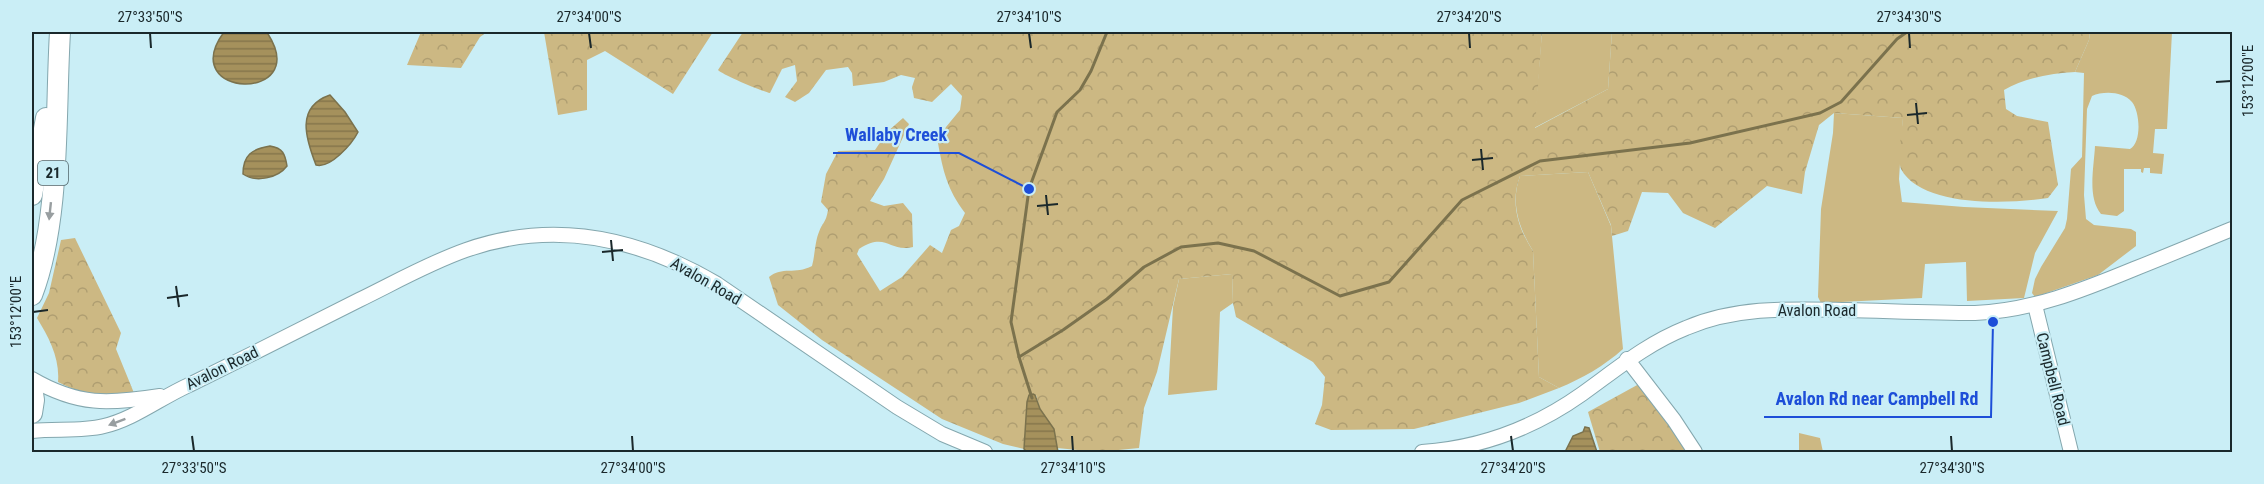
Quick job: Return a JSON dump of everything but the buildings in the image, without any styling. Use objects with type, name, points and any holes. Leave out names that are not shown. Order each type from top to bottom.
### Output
[{"type":"highway","name":"21","points":[[32,195],[59,40]]},
{"type":"highway","name":"21","points":[[32,296],[40,268],[49,218],[59,40]]},
{"type":"highway","points":[[32,387],[34,400],[32,413]]},
{"type":"street","name":"Avalon Road","points":[[1422,453],[1448,451],[1480,444],[1575,408],[1629,363],[1687,327],[1737,314],[1799,309],[1975,314],[1997,312],[2035,305],[2086,289],[2232,229]]},
{"type":"street","name":"Avalon Road","points":[[32,431],[103,427],[129,417],[168,394],[466,250],[517,238],[579,236],[641,248],[689,268],[717,284],[897,407],[942,434],[985,453]]},
{"type":"street","name":"Campbell Road","points":[[2035,305],[2072,453]]},
{"type":"street","points":[[1629,363],[1674,420],[1695,453]]},
{"type":"street","name":"Avalon Road","points":[[32,379],[76,399],[93,401],[125,402],[168,394]]},
{"type":"green space","points":[[421,32],[487,32],[480,37],[461,68],[407,65]]},
{"type":"green space","points":[[544,32],[713,32],[673,94],[605,51],[587,60],[587,110],[558,115]]},
{"type":"green space","points":[[743,32],[1542,32],[1535,128],[1608,89],[1612,32],[2090,32],[2089,40],[2075,72],[2039,77],[2004,90],[2006,109],[2017,116],[2048,122],[2058,185],[2048,198],[1990,202],[1947,197],[1927,191],[1912,182],[1901,169],[1903,118],[1834,113],[1819,125],[1805,172],[1802,194],[1767,186],[1715,228],[1683,213],[1668,193],[1642,192],[1628,231],[1612,236],[1611,225],[1588,172],[1520,176],[1516,206],[1523,233],[1533,251],[1539,377],[1559,388],[1519,403],[1414,429],[1331,430],[1315,424],[1322,405],[1325,377],[1313,362],[1236,317],[1232,274],[1179,279],[1157,372],[1144,408],[1139,448],[1098,452],[1057,448],[1054,429],[1040,409],[1036,395],[1028,397],[1024,449],[1003,444],[942,419],[822,340],[778,305],[769,277],[779,272],[806,269],[812,266],[820,229],[828,210],[821,202],[826,174],[838,151],[875,150],[887,132],[903,118],[909,124],[884,179],[870,201],[884,206],[903,203],[912,214],[913,247],[905,248],[876,242],[859,249],[857,254],[880,291],[902,277],[930,245],[942,253],[951,230],[959,226],[965,213],[947,180],[938,143],[946,127],[960,110],[962,96],[951,84],[932,102],[914,98],[912,87],[915,78],[901,75],[884,82],[853,86],[852,73],[848,67],[826,70],[809,93],[795,102],[785,97],[797,81],[795,65],[782,69],[770,93],[742,83],[718,70]]},
{"type":"green space","points":[[1542,32],[1612,32],[1608,89],[1534,128]]},
{"type":"green space","points":[[2090,32],[2172,32],[2167,129],[2155,129],[2153,153],[2164,154],[2162,174],[2150,173],[2150,168],[2144,168],[2143,173],[2141,169],[2124,169],[2124,211],[2117,216],[2101,214],[2093,191],[2095,146],[2130,149],[2138,134],[2138,119],[2132,102],[2124,96],[2102,93],[2092,96],[2087,109],[2084,195],[2086,219],[2094,225],[2131,229],[2136,232],[2136,246],[2098,275],[2035,297],[2032,293],[2035,279],[2065,228],[2071,169],[2082,157],[2084,73],[2075,72],[2089,40]]},
{"type":"green space","points":[[1834,113],[1903,118],[1899,179],[1902,202],[2058,211],[2035,253],[2024,298],[1967,301],[1966,262],[1925,264],[1922,298],[1821,303],[1818,297],[1821,209]]},
{"type":"green space","points":[[1588,172],[1611,226],[1623,349],[1593,371],[1559,388],[1539,377],[1533,251],[1520,224],[1516,206],[1517,186],[1520,176]]},
{"type":"green space","points":[[75,238],[121,333],[116,349],[134,393],[112,396],[95,395],[78,391],[58,382],[55,356],[37,318],[49,293],[61,240]]},
{"type":"green space","points":[[1232,274],[1233,303],[1220,312],[1217,390],[1168,395],[1173,307],[1179,279]]},
{"type":"green space","points":[[1639,384],[1691,452],[1600,452],[1588,412]]},
{"type":"green space","points":[[1799,433],[1820,438],[1823,452],[1799,452]]},
{"type":"shaded area","points":[[224,32],[266,32],[277,56],[273,72],[260,81],[244,84],[228,80],[216,70],[214,54]]},
{"type":"shaded area","points":[[330,95],[358,132],[346,149],[334,159],[322,165],[316,165],[309,145],[306,125],[312,107],[319,100]]},
{"type":"shaded area","points":[[270,146],[281,150],[287,166],[278,174],[266,178],[248,177],[243,174],[243,167],[250,154]]},
{"type":"shaded area","points":[[1033,394],[1054,429],[1058,452],[1027,452],[1024,449],[1027,402],[1029,395]]},
{"type":"shaded area","points":[[1585,427],[1589,428],[1597,452],[1565,452],[1573,436],[1583,432]]},
{"type":"waterway","points":[[1032,398],[1011,322],[1029,189],[1057,112],[1080,90],[1091,71],[1107,32]]},
{"type":"waterway","points":[[1019,357],[1107,299],[1144,267],[1181,247],[1218,243],[1254,251],[1340,296],[1389,282],[1462,200],[1540,161],[1690,143],[1820,113],[1841,102],[1897,39],[1907,32]]},
{"type":"place","name":"Wallaby Creek","points":[[1029,189]]},
{"type":"place","name":"Avalon Rd near Campbell Rd","points":[[1993,322]]}]
